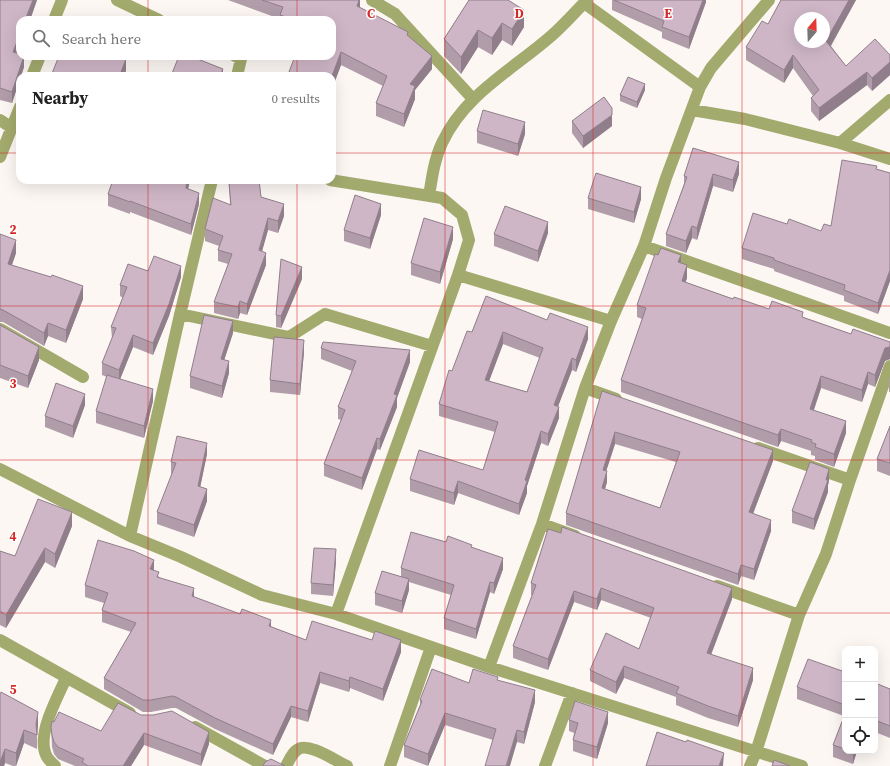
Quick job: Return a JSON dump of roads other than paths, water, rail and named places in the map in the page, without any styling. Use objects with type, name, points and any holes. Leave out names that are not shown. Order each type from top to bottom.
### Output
[{"type":"street","points":[[56,16],[62,0]]},
{"type":"street","points":[[117,0],[151,16]]},
{"type":"street","points":[[372,0],[395,14],[473,98]]},
{"type":"street","points":[[489,667],[542,524],[585,388],[611,321],[644,246],[666,178],[700,87],[711,68],[769,0]]},
{"type":"street","points":[[429,196],[434,167],[442,143],[458,116],[473,98],[551,36],[585,2],[700,87]]},
{"type":"street","points":[[34,72],[38,60]]},
{"type":"street","points":[[238,72],[241,60]]},
{"type":"street","points":[[840,142],[890,100]]},
{"type":"street","points":[[692,110],[746,119],[840,142],[890,159]]},
{"type":"street","points":[[0,157],[16,118]]},
{"type":"street","points":[[0,120],[12,128]]},
{"type":"street","points":[[336,181],[442,198],[462,215],[469,240],[458,275],[336,614]]},
{"type":"street","points":[[130,536],[211,184]]},
{"type":"street","points":[[644,246],[890,333]]},
{"type":"street","points":[[458,275],[611,321]]},
{"type":"street","points":[[180,314],[289,337],[325,314],[432,346]]},
{"type":"street","points":[[0,329],[82,377]]},
{"type":"street","points":[[750,766],[756,752],[799,615],[826,554],[890,366]]},
{"type":"street","points":[[585,388],[629,404]]},
{"type":"street","points":[[747,444],[850,480]]},
{"type":"street","points":[[0,470],[130,536],[180,557],[262,595],[336,614],[489,667],[802,766]]},
{"type":"street","points":[[542,524],[588,540]]},
{"type":"street","points":[[708,583],[799,615]]},
{"type":"street","points":[[0,640],[141,719]]},
{"type":"street","points":[[390,766],[430,647]]},
{"type":"street","points":[[55,766],[46,756],[43,743],[45,728],[66,678]]},
{"type":"street","points":[[545,766],[572,693]]},
{"type":"street","points":[[186,722],[265,766]]},
{"type":"street","points":[[286,766],[297,750],[304,747],[312,748],[347,766]]}]
